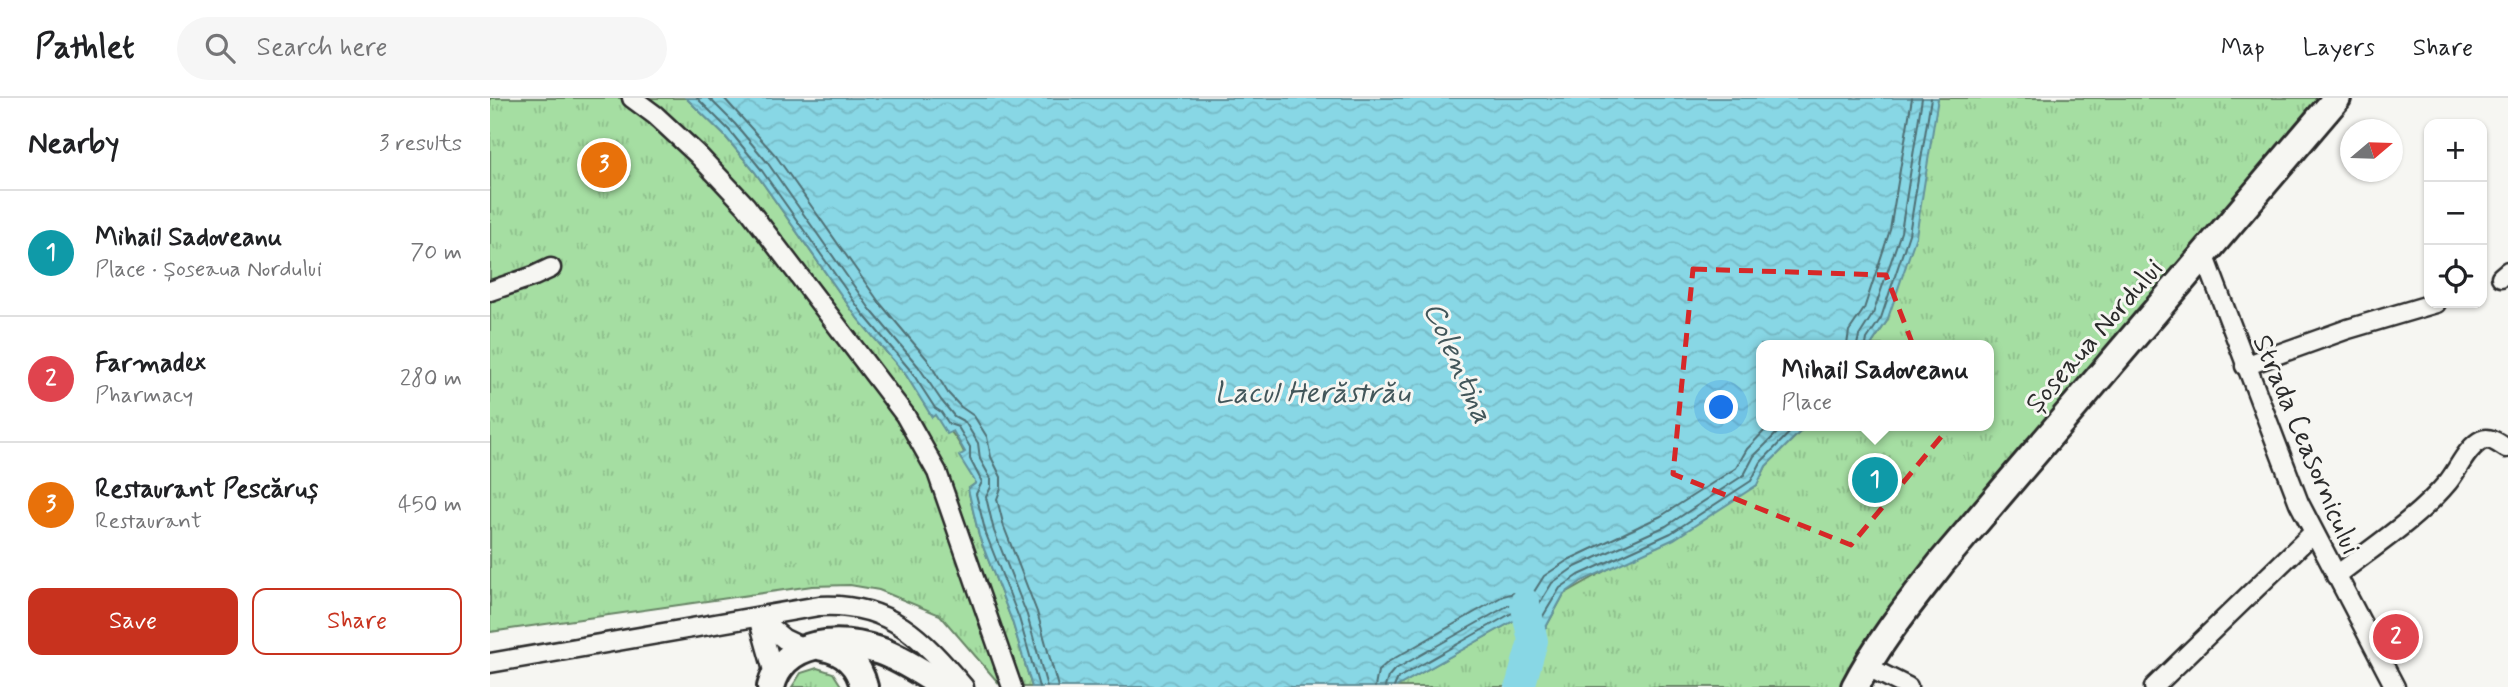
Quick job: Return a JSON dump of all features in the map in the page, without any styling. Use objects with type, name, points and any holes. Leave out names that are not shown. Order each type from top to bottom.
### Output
[{"type":"main road","name":"Șoseaua Nordului","points":[[1861,676],[1901,615],[1942,562],[2337,98]]},
{"type":"main road","points":[[773,681],[788,656],[812,647],[840,644],[878,650],[947,687]]},
{"type":"main road","points":[[812,647],[838,651],[852,662],[864,687]]},
{"type":"street","points":[[632,98],[655,115],[698,155],[746,206],[912,425],[937,472],[1012,687]]},
{"type":"street","name":"Strada Ceasornicului","points":[[2204,254],[2298,503],[2395,687]]},
{"type":"street","points":[[490,291],[551,268]]},
{"type":"street","points":[[2245,366],[2348,329],[2424,307]]},
{"type":"street","points":[[2336,576],[2432,499],[2448,482],[2475,444],[2490,439],[2506,448]]},
{"type":"street","points":[[2156,686],[2313,533]]},
{"type":"street","points":[[490,663],[837,605],[857,607],[900,624],[926,643],[964,687]]},
{"type":"street","points":[[758,618],[784,639],[812,647]]},
{"type":"street","points":[[758,618],[773,681]]},
{"type":"street","points":[[1861,676],[1908,687]]},
{"type":"highlighted area","points":[[1693,269],[1886,275],[1946,431],[1851,545],[1673,474]]},
{"type":"green space","points":[[490,98],[686,98],[724,135],[755,172],[858,319],[906,375],[932,416],[935,415],[943,423],[961,446],[976,483],[968,489],[979,536],[1012,621],[1032,687],[1002,687],[940,615],[879,590],[850,585],[812,586],[490,632]]},
{"type":"green space","points":[[1938,98],[2325,98],[1844,687],[1396,687],[1515,620],[1525,623],[1527,640],[1538,642],[1564,594],[1757,485],[1766,466],[1801,431],[1994,431],[1994,340],[1874,340],[1887,321]]},
{"type":"green space","points":[[817,668],[833,673],[842,687],[792,687],[801,673]]},
{"type":"water","name":"Lacul Herăstrău","points":[[686,98],[1938,98],[1916,236],[1887,321],[1874,340],[1756,340],[1756,431],[1801,431],[1766,466],[1757,485],[1674,539],[1582,581],[1564,594],[1538,642],[1527,640],[1525,623],[1515,620],[1396,687],[1032,687],[1012,621],[979,536],[968,489],[976,483],[959,456],[965,452],[953,431],[947,434],[935,415],[932,417],[906,375],[858,319],[755,172],[724,135]]},
{"type":"waterway","points":[[1520,687],[1533,641],[1525,603]]},
{"type":"place","name":"Restaurant Pescăruș","points":[[604,165]]},
{"type":"place","name":"Mihail Sadoveanu","points":[[1875,480]]},
{"type":"place","name":"Farmadex","points":[[2396,637]]},
{"type":"water label","name":"Colentina","points":[[1459,362]]}]
